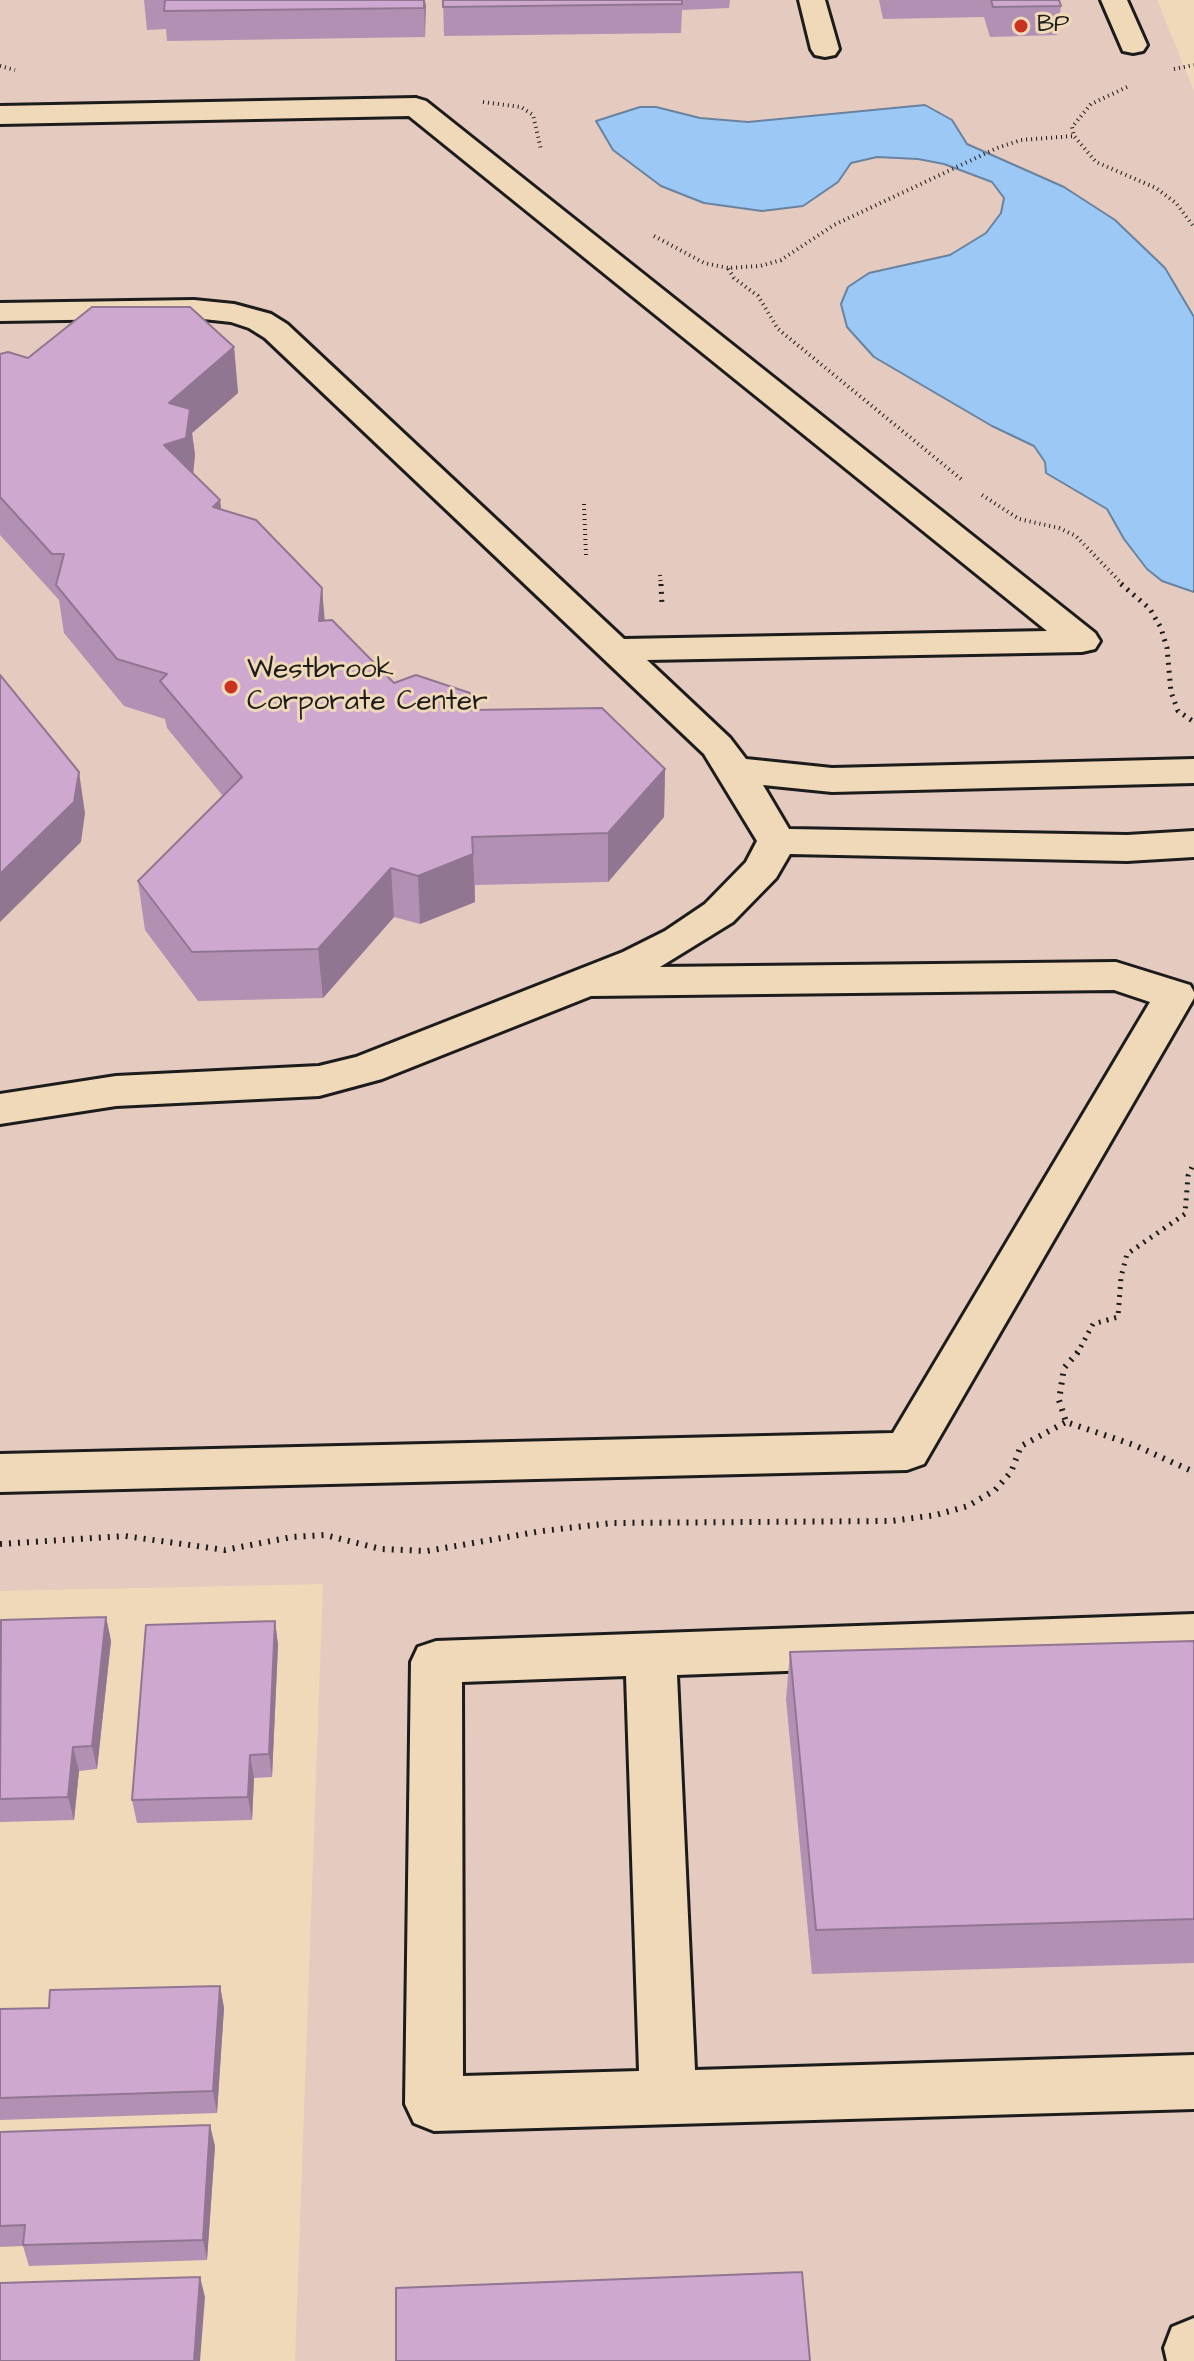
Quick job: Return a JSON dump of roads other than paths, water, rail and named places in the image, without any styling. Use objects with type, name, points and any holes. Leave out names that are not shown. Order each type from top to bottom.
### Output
[{"type":"lane","points":[[812,0],[825,49]]},
{"type":"lane","points":[[1114,0],[1133,45]]},
{"type":"lane","points":[[0,115],[416,107],[1082,641],[615,650]]},
{"type":"lane","points":[[0,312],[194,309],[234,313],[260,321],[286,341],[717,746],[771,830]]},
{"type":"lane","points":[[734,770],[832,780],[1194,771]]},
{"type":"lane","points":[[0,1109],[116,1091],[319,1081],[367,1069],[637,962],[679,940],[719,913],[762,869],[771,830],[832,780]]},
{"type":"lane","points":[[771,830],[1032,847],[1194,844]]},
{"type":"lane","points":[[0,1473],[907,1451],[1175,995],[1116,976],[584,982]]},
{"type":"lane","points":[[1194,1635],[436,1662],[434,2104],[1194,2082]]},
{"type":"lane","points":[[651,1655],[668,2098]]},
{"type":"water","points":[[925,105],[952,120],[967,144],[1064,187],[1115,220],[1165,268],[1194,317],[1194,592],[1162,581],[1147,569],[1124,539],[1107,509],[1046,473],[1045,462],[1034,446],[992,426],[874,357],[847,327],[841,304],[848,287],[869,273],[950,255],[986,233],[1001,213],[1004,198],[992,182],[944,164],[877,157],[851,163],[838,182],[803,206],[762,211],[704,203],[661,186],[613,150],[596,121],[640,107],[656,107],[700,118],[748,122]]},
{"type":"place","name":"BP","points":[[1021,26]]},
{"type":"place","name":"Westbrook Corporate Center","points":[[231,687]]}]
